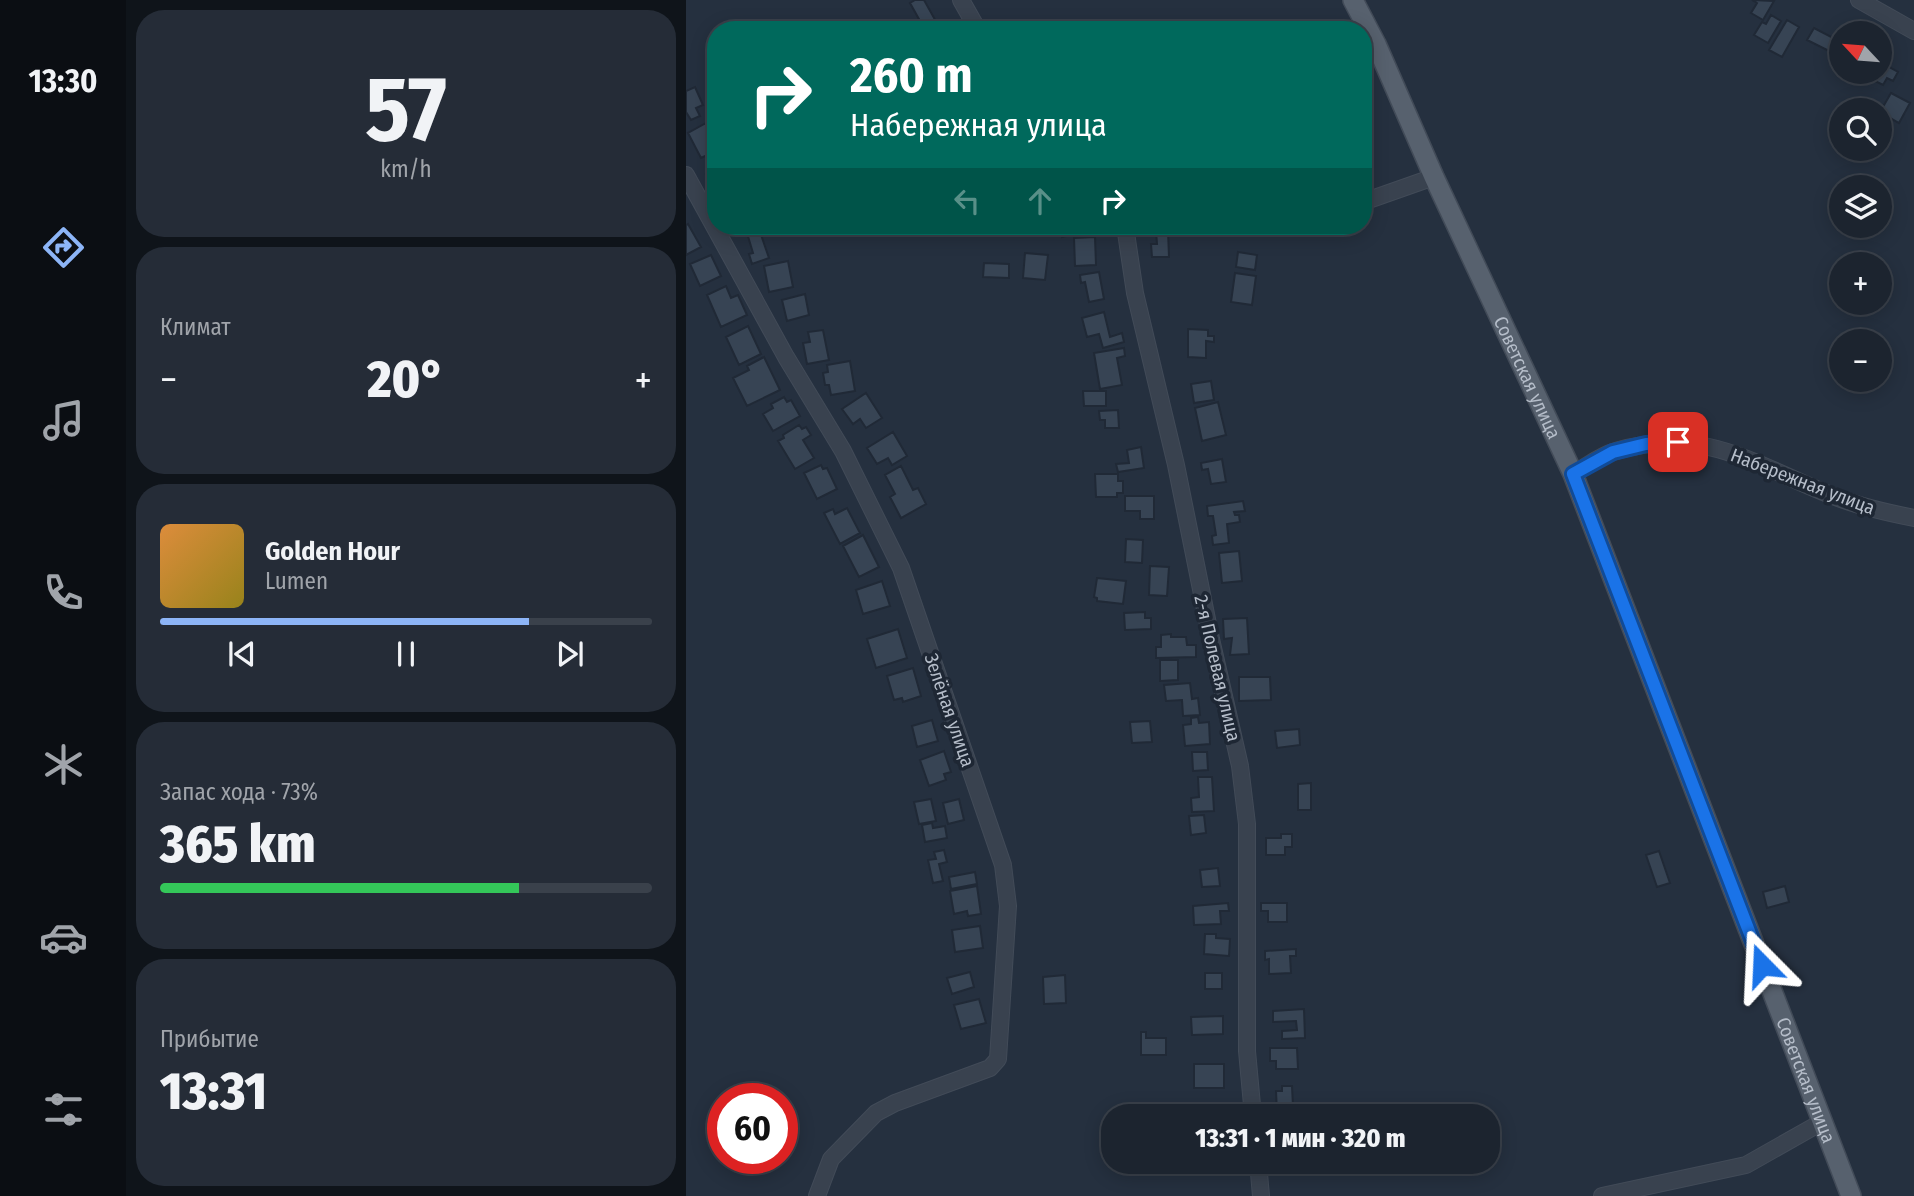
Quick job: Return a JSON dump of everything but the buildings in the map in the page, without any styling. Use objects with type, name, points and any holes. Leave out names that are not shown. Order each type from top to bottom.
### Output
[{"type":"main road","name":"Советская улица","points":[[1353,0],[1364,21]]},
{"type":"main road","name":"Советская улица","points":[[1372,36],[1434,177],[1573,474],[1851,1196]]},
{"type":"street","points":[[961,0],[973,21]]},
{"type":"street","points":[[1859,0],[1914,31]]},
{"type":"street","name":"Зелёная улица","points":[[686,175],[707,213]]},
{"type":"street","points":[[1372,199],[1434,177]]},
{"type":"street","name":"Зелёная улица","points":[[719,235],[786,357],[843,451],[901,568],[1003,865],[1008,906],[998,1059],[990,1068],[895,1103],[876,1114],[831,1158],[817,1196]]},
{"type":"street","name":"2-я Полевая улица","points":[[1126,235],[1135,293],[1176,465],[1240,766],[1247,824],[1247,1051],[1252,1104]]},
{"type":"street","name":"Набережная улица","points":[[1573,474],[1613,452],[1646,444],[1678,442],[1734,452],[1840,499],[1875,511],[1914,518]]},
{"type":"street","points":[[1602,1196],[1746,1165],[1822,1122]]},
{"type":"street","points":[[1259,1174],[1261,1196]]},
{"type":"route","points":[[1678,442],[1646,444],[1613,452],[1573,474],[1762,965]]}]
